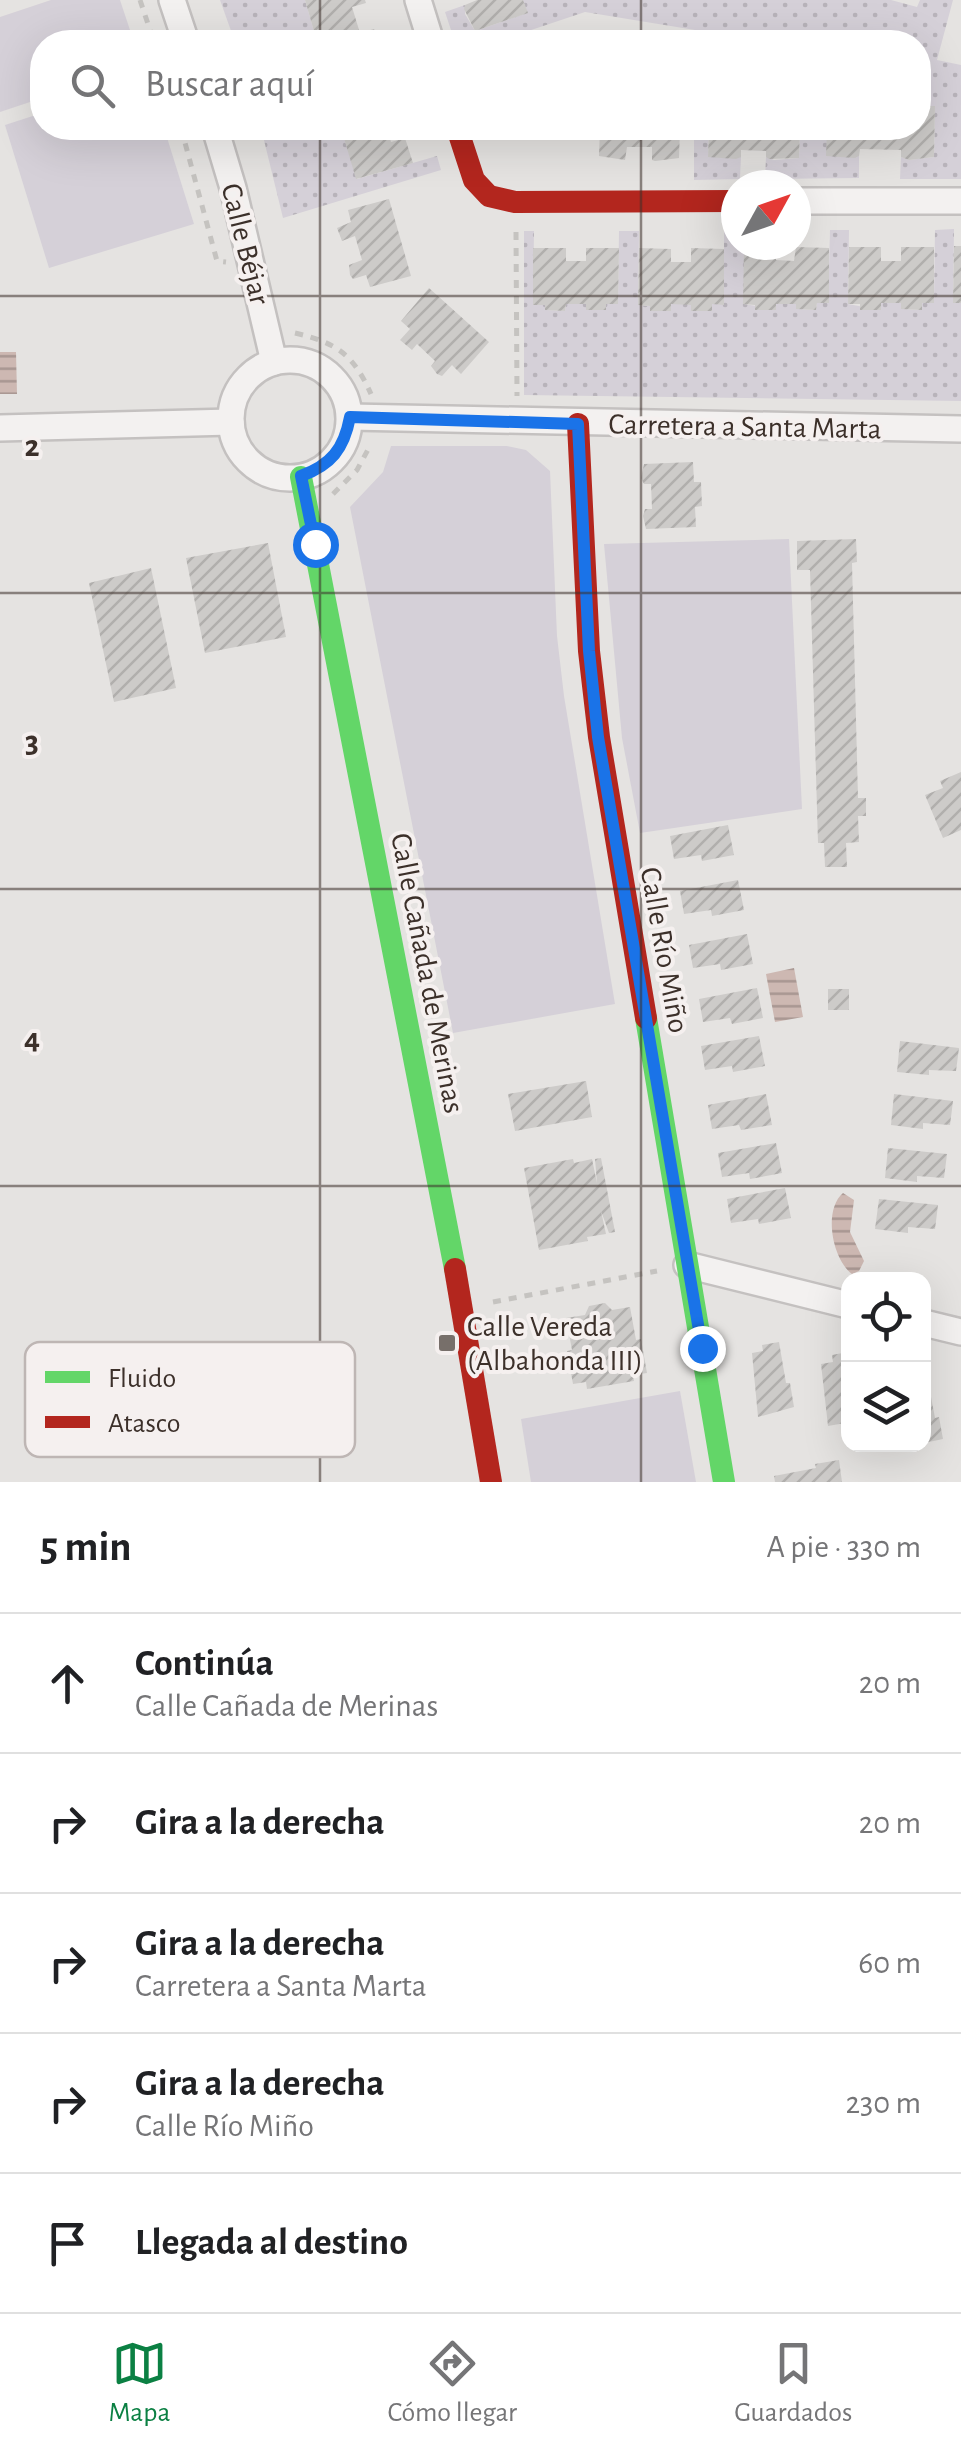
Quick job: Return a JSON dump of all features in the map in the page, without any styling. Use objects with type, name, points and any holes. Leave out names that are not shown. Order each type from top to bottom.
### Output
[{"type":"street","points":[[172,0],[182,30]]},
{"type":"street","points":[[418,0],[427,30]]},
{"type":"street","name":"Calle Béjar","points":[[219,140],[274,362]]},
{"type":"street","points":[[462,140],[474,180],[489,196],[516,202],[721,201]]},
{"type":"street","points":[[811,201],[961,200]]},
{"type":"street","points":[[292,360],[320,368],[343,393],[350,417],[346,436],[334,458],[320,470],[301,476],[268,474],[254,465],[242,453],[231,422],[236,394],[253,372],[274,362],[292,360]]},
{"type":"street","name":"Carretera a Santa Marta","points":[[350,417],[961,430]]},
{"type":"street","points":[[0,428],[231,422]]},
{"type":"street","name":"Calle Río Miño","points":[[578,424],[589,651],[598,737],[675,1268],[724,1482]]},
{"type":"street","name":"Calle Cañada de Merinas","points":[[301,476],[461,1301],[490,1482]]},
{"type":"street","points":[[675,1268],[841,1304]]},
{"type":"street","points":[[931,1325],[961,1332]]},
{"type":"path","points":[[140,0],[150,30]]},
{"type":"path","points":[[184,140],[217,261],[234,264]]},
{"type":"path","points":[[516,229],[518,400]]},
{"type":"path","points":[[493,1302],[675,1268]]},
{"type":"shaded area","points":[[51,0],[120,0],[130,30],[30,30],[30,102],[0,112],[0,17]]},
{"type":"shaded area","points":[[220,0],[305,0],[314,30],[231,30]]},
{"type":"shaded area","points":[[523,0],[891,0],[917,7],[920,0],[953,0],[937,60],[961,65],[961,179],[900,179],[901,157],[934,157],[931,30],[695,30],[585,12],[531,30],[478,30],[527,13]]},
{"type":"shaded area","points":[[465,5],[465,14],[474,30],[451,30],[445,12]]},
{"type":"shaded area","points":[[30,117],[30,140],[168,140],[194,224],[49,268],[5,125]]},
{"type":"shaded area","points":[[264,140],[345,140],[357,179],[437,156],[441,170],[283,218]]},
{"type":"shaded area","points":[[694,140],[709,140],[708,156],[741,157],[740,170],[721,170],[721,179],[694,180]]},
{"type":"shaded area","points":[[800,140],[827,140],[827,156],[859,156],[859,178],[811,179],[811,170],[765,170],[766,157],[799,158]]},
{"type":"shaded area","points":[[954,229],[953,302],[961,303],[961,401],[524,395],[524,231],[534,231],[533,305],[565,311],[566,304],[606,310],[606,304],[618,304],[619,231],[639,231],[638,305],[650,306],[651,311],[670,311],[671,304],[724,304],[724,260],[744,260],[744,304],[776,309],[776,304],[796,304],[797,309],[816,310],[817,303],[828,303],[830,230],[849,230],[848,304],[880,310],[881,303],[901,303],[902,309],[921,310],[922,303],[934,302],[935,230]]},
{"type":"shaded area","points":[[0,352],[16,352],[17,394],[0,394]]},
{"type":"shaded area","points":[[391,446],[507,446],[526,450],[550,471],[557,636],[564,696],[615,1004],[453,1033],[350,507],[383,472]]},
{"type":"shaded area","points":[[789,539],[802,809],[640,833],[622,738],[604,544]]},
{"type":"shaded area","points":[[794,968],[803,1017],[775,1022],[766,974]]},
{"type":"shaded area","points":[[843,1193],[854,1200],[850,1232],[864,1261],[857,1272],[845,1267],[835,1246],[832,1222]]},
{"type":"shaded area","points":[[680,1391],[696,1482],[531,1482],[521,1419]]},
{"type":"building","points":[[305,0],[365,0],[366,3],[352,7],[359,30],[314,30]]},
{"type":"building","points":[[477,0],[523,0],[528,13],[474,30],[465,5]]},
{"type":"building","points":[[931,106],[935,106],[934,157],[909,160],[901,157],[901,150],[860,149],[859,156],[854,158],[826,156],[827,140],[931,140]]},
{"type":"building","points":[[345,140],[406,140],[413,163],[356,179]]},
{"type":"building","points":[[600,140],[680,140],[679,158],[652,160],[652,147],[627,147],[625,160],[599,156]]},
{"type":"building","points":[[709,140],[800,140],[799,158],[769,159],[766,151],[741,150],[741,157],[736,159],[708,157]]},
{"type":"building","points":[[389,199],[411,276],[370,287],[366,275],[353,279],[350,275],[349,265],[362,260],[355,236],[342,241],[337,228],[351,222],[348,210]]},
{"type":"building","points":[[954,246],[961,246],[961,303],[953,303]]},
{"type":"building","points":[[811,247],[829,248],[829,303],[817,303],[816,310],[776,304],[776,310],[755,310],[755,305],[743,304],[744,260],[811,260]]},
{"type":"building","points":[[849,247],[881,247],[881,261],[901,261],[901,247],[934,247],[934,303],[922,303],[922,310],[901,309],[901,303],[881,303],[881,310],[860,310],[860,304],[848,304]]},
{"type":"building","points":[[533,248],[566,248],[566,261],[586,261],[586,248],[619,248],[618,304],[606,304],[606,310],[586,310],[586,304],[566,304],[565,311],[533,305]]},
{"type":"building","points":[[639,248],[671,249],[671,262],[691,262],[691,248],[721,249],[724,305],[712,304],[712,311],[691,311],[691,305],[671,304],[671,311],[650,311],[650,306],[638,305]]},
{"type":"building","points":[[429,288],[489,342],[461,374],[452,365],[442,376],[437,374],[431,366],[435,361],[417,344],[412,350],[400,340],[410,329],[401,321]]},
{"type":"building","points":[[693,462],[694,482],[701,482],[702,506],[695,507],[696,527],[646,529],[645,509],[652,509],[651,484],[644,484],[641,478],[644,464]]},
{"type":"building","points":[[856,539],[857,562],[852,563],[858,798],[866,798],[866,816],[858,816],[859,842],[846,843],[847,867],[825,867],[824,843],[818,843],[810,570],[797,570],[797,541]]},
{"type":"building","points":[[268,543],[286,637],[205,653],[186,558]]},
{"type":"building","points":[[151,568],[176,688],[114,702],[89,583]]},
{"type":"building","points":[[961,772],[961,830],[943,838],[925,795],[943,788],[940,781]]},
{"type":"building","points":[[728,825],[734,855],[702,861],[701,855],[674,859],[670,836]]},
{"type":"building","points":[[738,880],[744,910],[712,916],[711,910],[684,914],[680,891]]},
{"type":"building","points":[[747,934],[753,964],[721,970],[720,964],[693,968],[689,945]]},
{"type":"building","points":[[757,988],[763,1018],[732,1024],[730,1018],[703,1022],[699,999]]},
{"type":"building","points":[[828,989],[849,989],[849,1010],[828,1010]]},
{"type":"building","points":[[759,1036],[765,1066],[733,1072],[732,1066],[705,1070],[701,1046]]},
{"type":"building","points":[[900,1041],[959,1048],[956,1071],[929,1070],[929,1075],[897,1072]]},
{"type":"building","points":[[586,1081],[592,1117],[515,1131],[508,1094]]},
{"type":"building","points":[[766,1094],[772,1125],[712,1129],[708,1105]]},
{"type":"building","points":[[894,1094],[953,1101],[950,1125],[923,1123],[923,1129],[891,1125]]},
{"type":"building","points":[[776,1143],[782,1173],[750,1179],[749,1173],[722,1177],[718,1153]]},
{"type":"building","points":[[888,1148],[947,1154],[944,1178],[917,1176],[917,1182],[885,1178]]},
{"type":"building","points":[[601,1158],[615,1232],[609,1233],[601,1211],[606,1234],[539,1250],[524,1168],[592,1159],[597,1183],[595,1159]]},
{"type":"building","points":[[785,1188],[791,1218],[759,1224],[758,1219],[731,1223],[727,1199]]},
{"type":"building","points":[[879,1199],[938,1205],[935,1229],[908,1227],[908,1233],[875,1229]]},
{"type":"building","points":[[605,1303],[612,1310],[630,1307],[647,1373],[633,1375],[634,1381],[587,1389],[586,1382],[573,1384],[566,1318],[585,1315],[589,1306]]},
{"type":"building","points":[[779,1342],[794,1407],[758,1417],[752,1353],[763,1351],[762,1345]]},
{"type":"building","points":[[841,1353],[841,1424],[828,1426],[821,1364],[833,1362],[832,1355]]},
{"type":"building","points":[[931,1396],[935,1418],[939,1417],[943,1439],[931,1442]]},
{"type":"building","points":[[839,1460],[842,1482],[775,1482],[774,1476]]},
{"type":"traffic: fast","points":[[301,477],[455,1269]]},
{"type":"traffic: fast","points":[[646,1018],[724,1482]]},
{"type":"traffic: jam","points":[[461,140],[474,180],[489,196],[515,202],[721,201]]},
{"type":"traffic: jam","points":[[578,424],[589,651],[599,737],[646,1018]]},
{"type":"traffic: jam","points":[[455,1269],[491,1482]]},
{"type":"place","name":"Calle Vereda (Albahonda III)","points":[[447,1343]]},
{"type":"route","points":[[315,544],[301,476],[320,470],[334,458],[346,436],[350,417],[578,424],[589,651],[598,737],[702,1348]]}]
